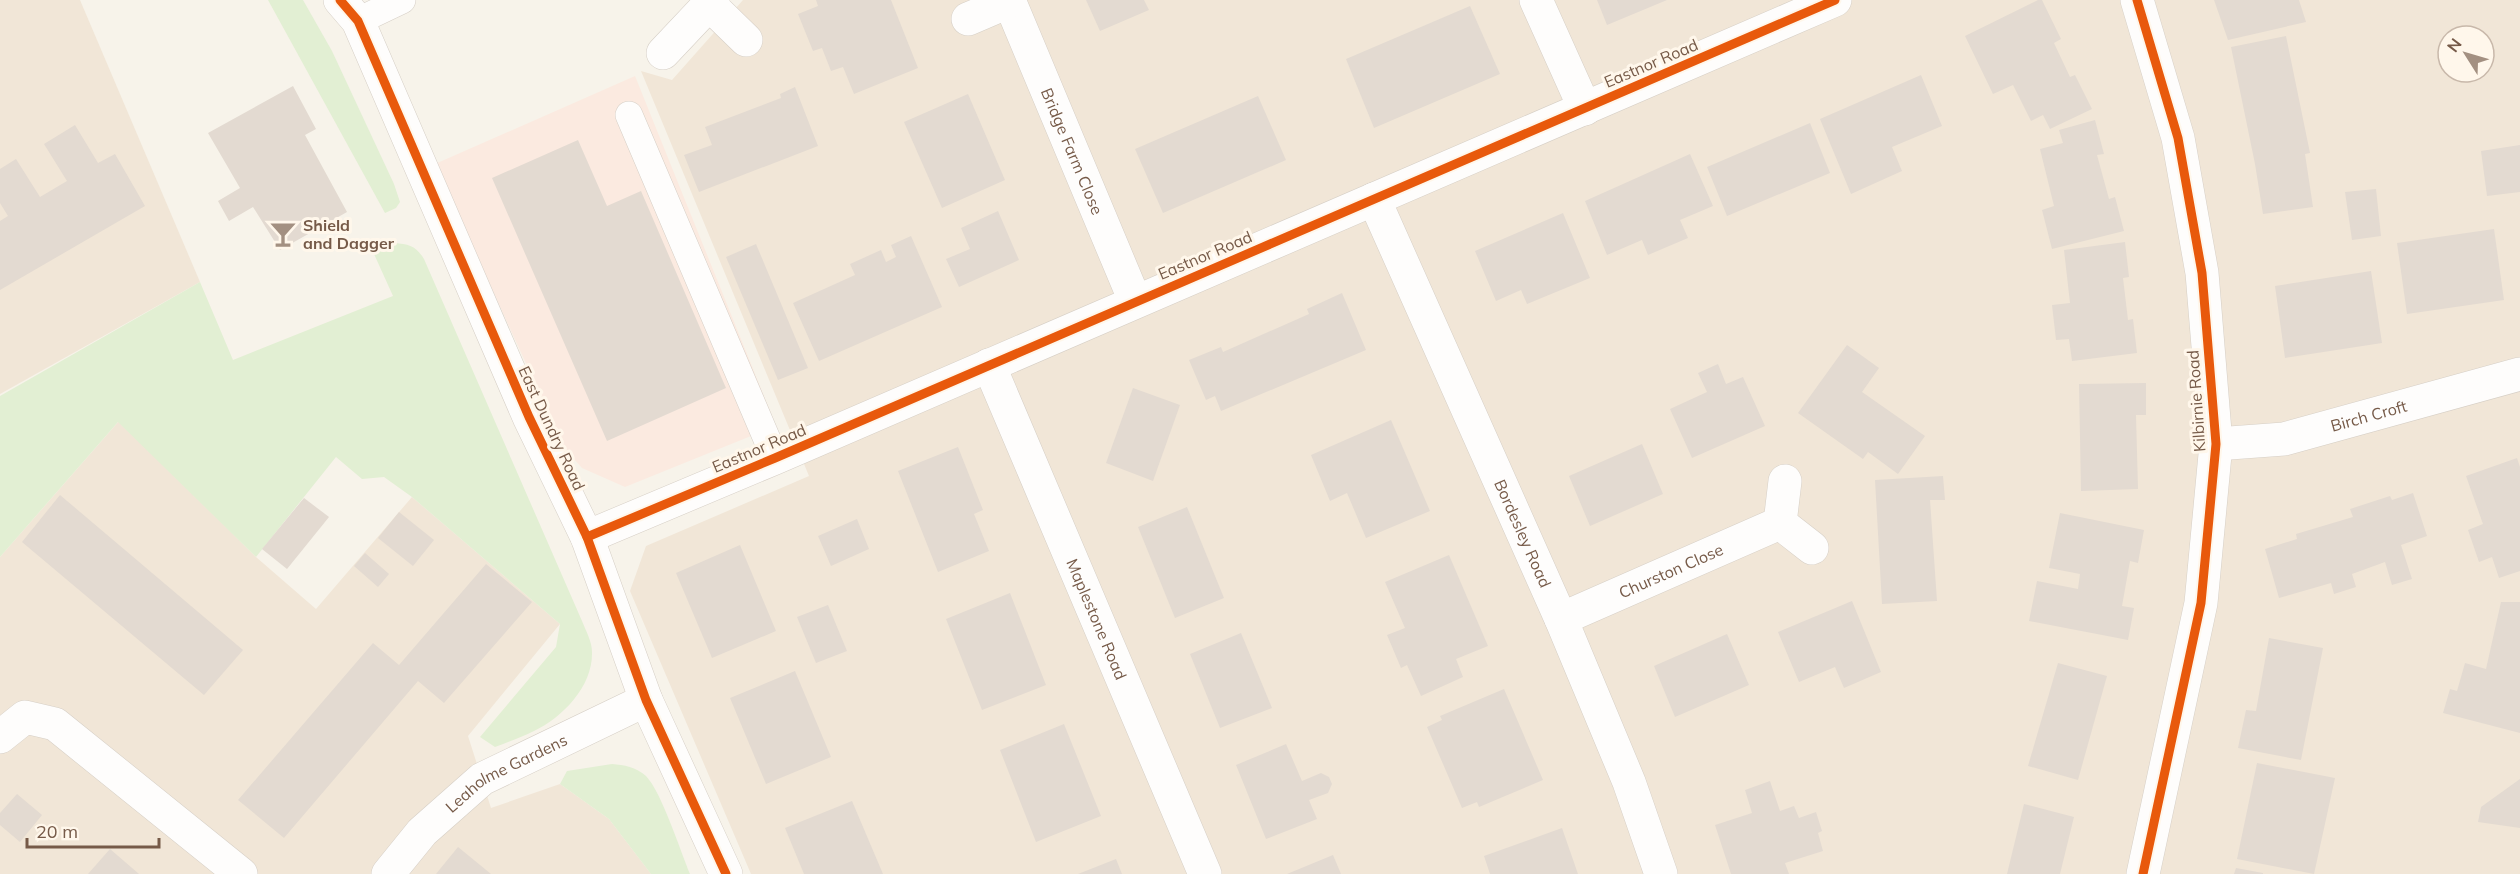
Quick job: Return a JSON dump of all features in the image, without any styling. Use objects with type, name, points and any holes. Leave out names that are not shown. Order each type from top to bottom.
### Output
[{"type":"street","points":[[1536,0],[1585,109]]},
{"type":"street","name":"Eastnor Road","points":[[587,537],[1835,0]]},
{"type":"street","name":"Kilbirnie Road","points":[[2137,0],[2178,138],[2202,273],[2216,444],[2201,603],[2143,874]]},
{"type":"street","name":"Bridge Farm Close","points":[[968,19],[1010,1],[1135,301]]},
{"type":"street","points":[[663,53],[711,2],[746,40]]},
{"type":"street","name":"East Dundry Road","points":[[349,10],[529,417],[587,537],[646,700],[726,874]]},
{"type":"street","name":"Bordesley Road","points":[[1374,199],[1562,619],[1629,782],[1661,874]]},
{"type":"street","name":"Maplestone Road","points":[[989,365],[1205,874]]},
{"type":"street","name":"Birch Croft","points":[[2216,444],[2284,439],[2520,374]]},
{"type":"street","points":[[1785,482],[1780,523],[1812,548]]},
{"type":"street","name":"Churston Close","points":[[1562,619],[1780,523]]},
{"type":"street","name":"Leaholme Gardens","points":[[388,874],[422,832],[482,779],[646,700]]},
{"type":"street","points":[[0,737],[25,717],[55,724],[241,874]]},
{"type":"lane","points":[[349,10],[402,0]]},
{"type":"lane","points":[[629,115],[775,458]]},
{"type":"shaded area","points":[[0,0],[80,0],[200,282],[0,394]]},
{"type":"shaded area","points":[[743,0],[2520,0],[2520,874],[751,874],[630,591],[646,546],[809,476],[641,71],[672,80]]},
{"type":"shaded area","points":[[635,76],[776,426],[625,487],[582,468],[565,449],[435,164]]},
{"type":"shaded area","points":[[119,421],[256,557],[316,609],[412,497],[560,624],[468,736],[491,808],[560,784],[609,819],[651,874],[0,874],[0,557]]},
{"type":"green space","points":[[268,0],[303,0],[332,51],[394,184],[400,202],[396,208],[385,213]]},
{"type":"green space","points":[[394,243],[412,246],[424,259],[591,644],[591,665],[587,677],[582,688],[565,709],[534,731],[495,747],[480,737],[556,647],[560,624],[412,497],[384,477],[362,479],[336,457],[256,557],[118,422],[0,557],[0,396],[200,282],[233,360],[393,296],[374,254]]},
{"type":"green space","points":[[612,764],[638,770],[652,784],[690,874],[651,874],[609,819],[560,784],[567,771]]},
{"type":"building","points":[[816,0],[891,0],[918,68],[854,94],[843,67],[831,71],[822,48],[813,51],[798,14],[818,6]]},
{"type":"building","points":[[1086,0],[1144,0],[1149,10],[1100,31]]},
{"type":"building","points":[[1597,0],[1667,0],[1607,25]]},
{"type":"building","points":[[2042,0],[2061,39],[2054,43],[2070,77],[2075,75],[2092,109],[2050,129],[2043,115],[2031,121],[2013,85],[1993,94],[1965,36]]},
{"type":"building","points":[[2214,0],[2299,0],[2306,22],[2228,40]]},
{"type":"building","points":[[1470,6],[1500,74],[1374,128],[1346,59]]},
{"type":"building","points":[[2286,36],[2310,153],[2305,154],[2313,207],[2263,214],[2231,47]]},
{"type":"building","points":[[1921,75],[1942,126],[1892,147],[1902,171],[1851,194],[1820,119]]},
{"type":"building","points":[[293,86],[316,129],[305,135],[347,212],[280,250],[253,207],[229,221],[218,201],[240,188],[208,133]]},
{"type":"building","points":[[795,87],[818,146],[699,192],[684,155],[712,145],[705,127],[781,98],[780,94]]},
{"type":"building","points":[[968,94],[1005,180],[942,208],[904,122]]},
{"type":"building","points":[[1258,96],[1286,160],[1163,213],[1135,149]]},
{"type":"building","points":[[2095,120],[2104,154],[2097,155],[2109,199],[2115,197],[2124,231],[2052,249],[2042,210],[2054,206],[2040,149],[2063,143],[2059,130]]},
{"type":"building","points":[[1810,123],[1830,173],[1727,216],[1707,167]]},
{"type":"building","points":[[75,125],[98,163],[115,154],[145,206],[0,290],[0,221],[8,216],[0,203],[0,169],[16,159],[40,197],[67,181],[44,144]]},
{"type":"building","points":[[578,140],[607,206],[641,191],[726,388],[607,441],[492,178]]},
{"type":"building","points":[[2520,145],[2520,192],[2487,196],[2481,151]]},
{"type":"building","points":[[1690,154],[1713,206],[1680,220],[1688,238],[1648,255],[1642,240],[1607,255],[1585,201]]},
{"type":"building","points":[[2376,189],[2381,236],[2352,240],[2345,192]]},
{"type":"building","points":[[998,211],[1019,260],[959,287],[946,259],[970,249],[961,228]]},
{"type":"building","points":[[1563,213],[1590,278],[1527,304],[1521,290],[1496,301],[1475,251]]},
{"type":"building","points":[[2494,229],[2504,300],[2407,314],[2397,243]]},
{"type":"building","points":[[911,236],[942,307],[819,361],[793,303],[855,275],[850,264],[881,250],[886,262],[896,257],[891,245]]},
{"type":"building","points":[[2125,242],[2129,277],[2123,278],[2128,320],[2133,319],[2137,353],[2072,361],[2069,339],[2056,340],[2052,305],[2070,303],[2064,250]]},
{"type":"building","points":[[756,244],[808,368],[778,380],[726,257]]},
{"type":"building","points":[[2371,271],[2382,343],[2285,358],[2275,286]]},
{"type":"building","points":[[1342,293],[1366,350],[1221,411],[1215,396],[1206,400],[1189,360],[1221,347],[1223,352],[1309,314],[1307,309]]},
{"type":"building","points":[[1847,345],[1879,368],[1862,392],[1925,436],[1898,474],[1868,452],[1863,459],[1798,413]]},
{"type":"building","points":[[1718,364],[1726,384],[1743,377],[1765,426],[1692,458],[1670,409],[1707,392],[1698,373]]},
{"type":"building","points":[[2146,383],[2146,415],[2136,415],[2138,489],[2081,491],[2079,384]]},
{"type":"building","points":[[1133,388],[1180,405],[1153,481],[1106,463]]},
{"type":"building","points":[[1391,420],[1430,511],[1366,538],[1347,493],[1330,501],[1311,455]]},
{"type":"building","points":[[1642,444],[1663,494],[1590,526],[1569,476]]},
{"type":"building","points":[[958,447],[983,510],[974,514],[989,551],[938,572],[898,471]]},
{"type":"building","points":[[2517,458],[2520,467],[2520,571],[2499,578],[2492,557],[2479,562],[2468,530],[2483,524],[2466,476]]},
{"type":"building","points":[[1943,476],[1945,500],[1930,500],[1937,601],[1882,604],[1875,480]]},
{"type":"building","points":[[2413,493],[2427,536],[2401,545],[2412,579],[2392,585],[2385,562],[2352,574],[2356,587],[2334,594],[2331,583],[2279,598],[2265,549],[2297,539],[2296,534],[2353,517],[2350,509],[2390,496],[2392,500]]},
{"type":"building","points":[[60,495],[243,650],[204,695],[22,542]]},
{"type":"building","points":[[304,498],[329,517],[287,569],[262,549]]},
{"type":"building","points":[[1187,507],[1224,598],[1175,618],[1138,527]]},
{"type":"building","points":[[399,512],[434,540],[413,566],[378,538]]},
{"type":"building","points":[[2060,513],[2144,530],[2138,563],[2130,561],[2122,606],[2134,608],[2128,640],[2029,621],[2037,581],[2078,589],[2080,574],[2049,568]]},
{"type":"building","points":[[857,519],[869,549],[831,566],[818,536]]},
{"type":"building","points":[[740,545],[776,631],[712,658],[676,573]]},
{"type":"building","points":[[365,553],[389,574],[378,587],[354,566]]},
{"type":"building","points":[[1449,555],[1488,646],[1456,659],[1463,677],[1421,696],[1407,665],[1401,668],[1387,635],[1405,628],[1385,582]]},
{"type":"building","points":[[486,564],[532,602],[444,703],[418,681],[284,838],[238,800],[373,643],[399,665]]},
{"type":"building","points":[[1010,593],[1046,685],[982,710],[946,619]]},
{"type":"building","points":[[1852,601],[1881,672],[1844,688],[1835,667],[1799,682],[1778,632]]},
{"type":"building","points":[[2501,602],[2520,602],[2520,733],[2443,713],[2450,689],[2457,691],[2465,663],[2486,669]]},
{"type":"building","points":[[828,605],[847,651],[816,663],[797,617]]},
{"type":"building","points":[[1241,633],[1272,708],[1220,728],[1190,654]]},
{"type":"building","points":[[1727,634],[1749,685],[1675,717],[1654,666]]},
{"type":"building","points":[[2269,638],[2323,648],[2301,760],[2238,748],[2246,710],[2256,711]]},
{"type":"building","points":[[2058,663],[2107,676],[2078,780],[2028,766]]},
{"type":"building","points":[[795,671],[831,757],[766,784],[730,698]]},
{"type":"building","points":[[1504,689],[1543,780],[1479,807],[1477,802],[1462,808],[1427,727],[1442,720],[1440,716]]},
{"type":"building","points":[[1064,724],[1101,816],[1036,842],[1000,750]]},
{"type":"building","points":[[1286,744],[1302,781],[1321,773],[1329,777],[1332,784],[1328,793],[1309,800],[1317,819],[1266,839],[1236,765]]},
{"type":"building","points":[[2257,763],[2335,778],[2314,874],[2237,859]]},
{"type":"building","points":[[2520,779],[2520,828],[2478,822],[2481,807]]},
{"type":"building","points":[[1770,781],[1780,811],[1794,806],[1799,818],[1816,812],[1822,831],[1818,833],[1823,851],[1785,863],[1789,874],[1731,874],[1715,825],[1752,813],[1745,790]]},
{"type":"building","points":[[17,794],[42,815],[20,842],[0,825],[0,813]]},
{"type":"building","points":[[852,801],[883,874],[804,874],[785,828]]},
{"type":"building","points":[[2024,804],[2074,817],[2060,874],[2007,874]]},
{"type":"building","points":[[1562,828],[1578,874],[1490,874],[1484,856]]},
{"type":"building","points":[[458,847],[491,874],[436,874]]},
{"type":"building","points":[[110,849],[139,874],[88,874]]},
{"type":"building","points":[[1333,855],[1341,874],[1287,874]]},
{"type":"building","points":[[1116,859],[1122,874],[1078,874]]},
{"type":"building","points":[[2236,868],[2263,873],[2263,874],[2234,874]]},
{"type":"cycle path","points":[[340,0],[358,21],[529,417],[587,537],[646,700],[726,874]]},
{"type":"cycle path","points":[[587,537],[1835,0]]},
{"type":"cycle path","points":[[2137,0],[2178,138],[2202,273],[2216,444],[2201,603],[2143,874]]},
{"type":"place","name":"Shield and Dagger","points":[[283,234]]}]
